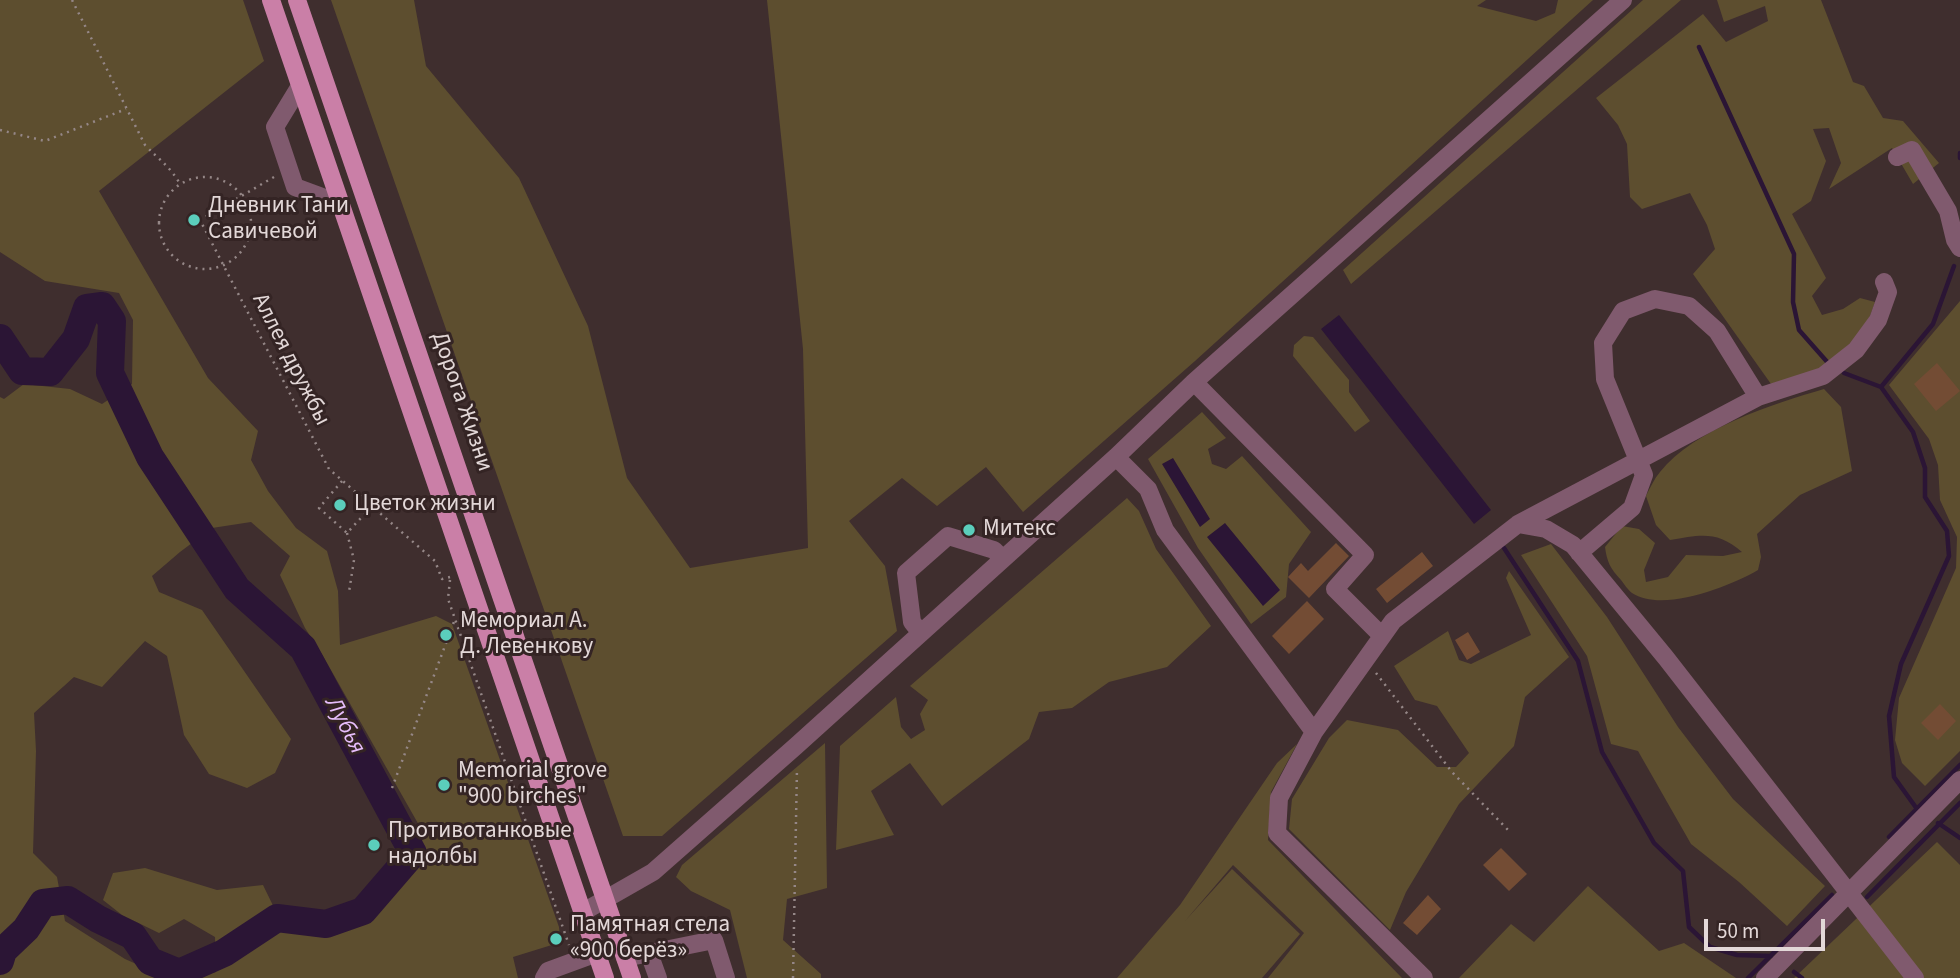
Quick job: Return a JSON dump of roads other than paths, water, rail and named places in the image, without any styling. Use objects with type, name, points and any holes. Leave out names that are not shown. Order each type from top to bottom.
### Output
[{"type":"main road","points":[[271,0],[605,978]]},
{"type":"main road","name":"Дорога Жизни","points":[[297,0],[632,978]]},
{"type":"street","points":[[583,912],[653,872],[1116,457],[1194,382],[1623,0]]},
{"type":"street","points":[[300,86],[275,127],[295,187],[341,204]]},
{"type":"street","points":[[1897,157],[1912,150],[1948,211],[1955,240],[1960,248]]},
{"type":"street","points":[[1424,978],[1277,833],[1279,798],[1314,732],[1393,621],[1518,524],[1758,397],[1823,376],[1857,350],[1878,320],[1888,292],[1884,282]]},
{"type":"street","points":[[1580,553],[1632,508],[1644,475],[1605,379],[1603,342],[1623,311],[1655,299],[1689,306],[1717,331],[1758,397]]},
{"type":"street","points":[[1194,382],[1365,555],[1335,589],[1382,636]]},
{"type":"street","points":[[1116,457],[1148,489],[1165,530],[1314,732]]},
{"type":"street","points":[[1518,524],[1546,529],[1573,545],[1580,553],[1666,658],[1915,978]]},
{"type":"street","points":[[920,632],[912,622],[906,573],[948,536],[994,550],[1002,558]]},
{"type":"street","points":[[1765,978],[1960,780]]},
{"type":"street","points":[[625,958],[713,940],[726,978]]},
{"type":"street","points":[[544,978],[548,971],[570,968],[597,953]]},
{"type":"street","points":[[649,953],[658,978]]},
{"type":"waterway","points":[[1699,47],[1794,254],[1793,302],[1799,330],[1829,364]]},
{"type":"waterway","points":[[1960,153],[1960,158]]},
{"type":"waterway","points":[[1917,809],[1894,777],[1889,716],[1901,664],[1949,556],[1947,531],[1925,497],[1925,468],[1913,432],[1881,387],[1933,324],[1954,266]]},
{"type":"waterway","name":"Лубья","points":[[0,338],[22,371],[50,372],[76,339],[87,308],[102,306],[112,321],[110,373],[150,457],[237,589],[303,648],[413,853],[363,911],[326,924],[277,918],[224,953],[179,973],[150,961],[133,936],[68,900],[43,903],[26,929],[3,951],[0,961]]},
{"type":"waterway","points":[[1844,373],[1881,387]]},
{"type":"waterway","points":[[1504,548],[1578,661],[1602,752],[1654,843],[1683,871],[1689,927],[1710,947],[1737,955],[1771,956]]},
{"type":"waterway","points":[[1889,837],[1960,765]]},
{"type":"waterway","points":[[1867,897],[1960,803]]},
{"type":"waterway","points":[[1938,823],[1960,838]]},
{"type":"waterway","points":[[1748,978],[1832,895]]},
{"type":"waterway","points":[[1794,972],[1802,978]]},
{"type":"place","name":"Дневник Тани Савичевой","points":[[194,220]]},
{"type":"place","name":"Цветок жизни","points":[[340,505]]},
{"type":"place","name":"Митекс","points":[[969,530]]},
{"type":"place","name":"Мемориал А. Д. Левенкову","points":[[446,635]]},
{"type":"place","name":"Memorial grove \"900 birches\"","points":[[444,785]]},
{"type":"place","name":"Противотанковые надолбы","points":[[374,845]]},
{"type":"place","name":"Памятная стела «900 берёз»","points":[[556,939]]}]
